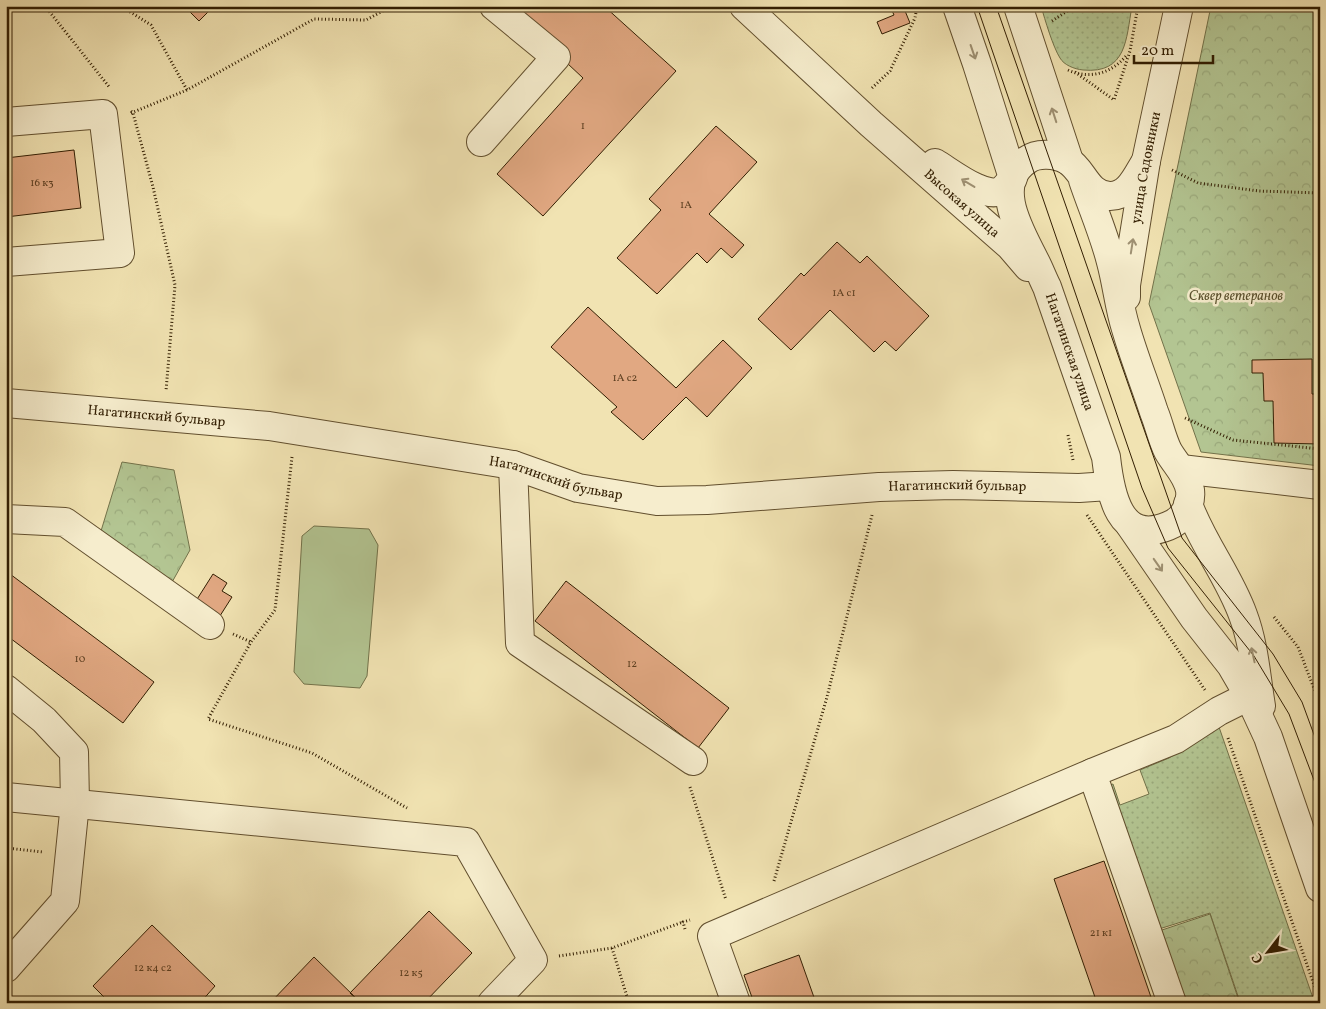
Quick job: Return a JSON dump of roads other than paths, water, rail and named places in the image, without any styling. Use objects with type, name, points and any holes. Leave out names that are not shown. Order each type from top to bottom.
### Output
[{"type":"street","points":[[481,142],[556,57],[494,6]]},
{"type":"street","name":"Высокая улица","points":[[744,6],[872,124],[1010,246],[1047,287]]},
{"type":"street","name":"Нагатинская улица","points":[[957,6],[1012,179],[1009,193],[1020,233],[1047,287],[1106,458],[1109,486],[1122,517],[1130,525],[1194,618],[1231,665],[1249,696],[1268,737]]},
{"type":"street","name":"Нагатинская улица","points":[[1018,6],[1111,262],[1126,329],[1168,450],[1181,469],[1189,487],[1188,504],[1196,525],[1216,560],[1243,615],[1254,656],[1261,709],[1268,737],[1320,888]]},
{"type":"street","name":"улица Садовники","points":[[1126,329],[1126,285],[1156,164],[1179,6]]},
{"type":"street","points":[[6,122],[103,114],[120,252],[6,262]]},
{"type":"street","name":"Высокая улица","points":[[872,124],[980,190],[992,193],[1002,191],[1012,179]]},
{"type":"street","points":[[1012,179],[1016,170],[1029,158],[1047,154],[1058,156],[1076,170],[1097,193],[1109,196],[1120,194],[1156,164]]},
{"type":"street","name":"Нагатинский бульвар","points":[[6,403],[269,426],[514,465],[578,488],[657,501],[707,500],[879,487],[954,485],[1079,488],[1109,486]]},
{"type":"street","points":[[514,465],[520,643],[685,756]]},
{"type":"street","points":[[1181,469],[1320,485]]},
{"type":"street","points":[[1130,525],[1141,530],[1153,532],[1160,530],[1176,523],[1183,515],[1188,504]]},
{"type":"street","points":[[6,519],[65,522],[210,625]]},
{"type":"street","points":[[6,689],[44,720],[74,752],[75,803],[65,901],[6,968]]},
{"type":"street","points":[[736,1003],[712,936],[1092,773],[1176,739],[1219,711],[1249,696]]},
{"type":"street","points":[[1092,773],[1172,1003]]},
{"type":"street","points":[[6,797],[466,842],[533,960],[492,1003]]},
{"type":"tram line","points":[[977,6],[1142,488],[1168,548],[1254,656],[1289,714],[1320,796]]},
{"type":"tram line","points":[[996,6],[1182,538],[1273,654],[1302,702],[1320,751]]},
{"type":"park label","name":"Сквер ветеранов","points":[[1236,296]]}]
